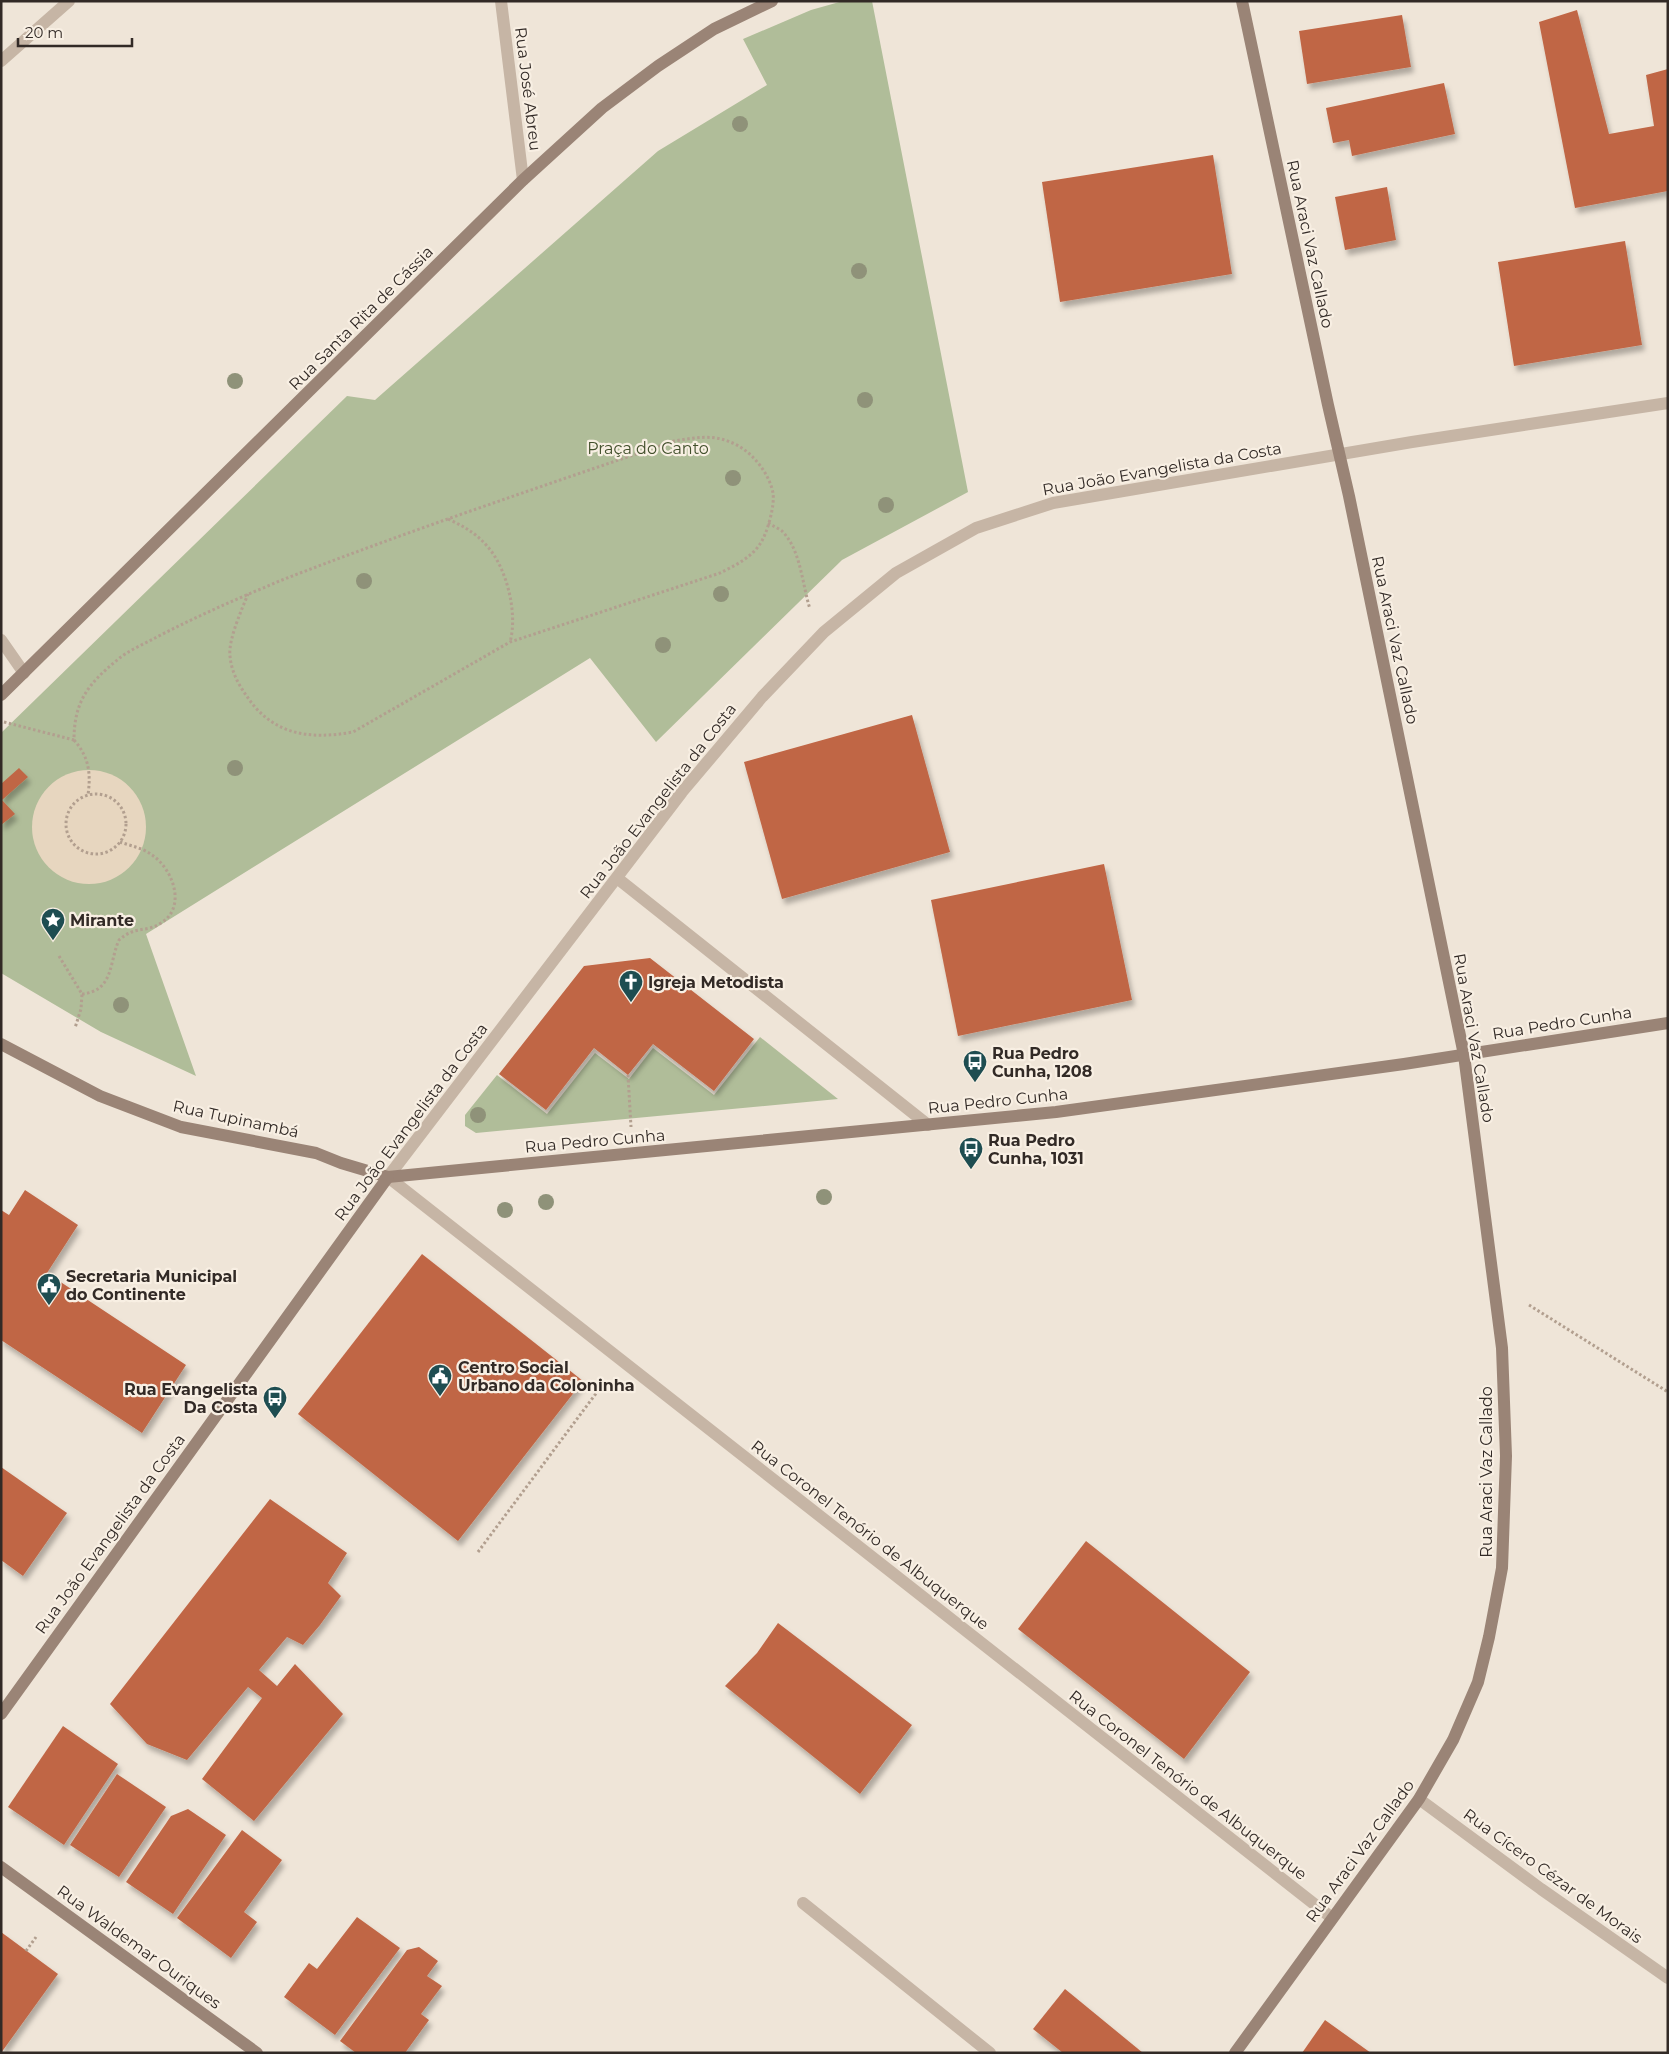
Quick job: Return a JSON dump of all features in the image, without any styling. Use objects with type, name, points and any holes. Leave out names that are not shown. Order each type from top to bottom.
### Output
[{"type":"street","points":[[1,61],[69,1]]},
{"type":"street","name":"Rua José Abreu","points":[[501,1],[524,180]]},
{"type":"street","name":"Rua Santa Rita de Cássia","points":[[1,696],[524,180],[602,108],[658,66],[714,28],[772,1]]},
{"type":"street","name":"Rua Araci Vaz Callado","points":[[1234,2053],[1419,1799],[1453,1740],[1478,1682],[1502,1568],[1506,1456],[1502,1348],[1464,1055],[1339,454],[1242,1]]},
{"type":"street","name":"Rua João Evangelista da Costa","points":[[1,1714],[388,1177],[682,792],[762,697],[824,632],[896,573],[976,528],[1053,503],[1339,454],[1668,403]]},
{"type":"street","points":[[1,640],[24,673]]},
{"type":"street","points":[[617,878],[928,1125]]},
{"type":"street","name":"Rua Pedro Cunha","points":[[388,1177],[1056,1112],[1464,1055],[1668,1023]]},
{"type":"street","name":"Rua Tupinambá","points":[[1,1044],[100,1096],[181,1127],[316,1153],[340,1164],[388,1177]]},
{"type":"street","name":"Rua Coronel Tenório de Albuquerque","points":[[388,1177],[1332,1918]]},
{"type":"street","name":"Rua Cícero Cézar de Morais","points":[[1419,1799],[1541,1889],[1668,1978]]},
{"type":"street","name":"Rua Waldemar Ouriques","points":[[1,1867],[257,2053]]},
{"type":"street","points":[[803,1903],[990,2053]]},
{"type":"path","points":[[88,795],[90,769],[86,757],[74,740],[74,725],[78,704],[92,684],[117,660],[195,617],[248,594],[370,546],[674,441],[697,437],[711,437],[731,442],[753,456],[766,476],[773,494],[772,515],[760,544],[742,562],[720,573],[510,642],[354,732],[330,736],[304,735],[274,725],[254,708],[238,683],[229,655],[236,624],[248,594]]},
{"type":"path","points":[[448,519],[472,532],[489,548],[496,560],[512,604],[513,630],[510,642]]},
{"type":"path","points":[[768,523],[781,531],[791,544],[799,565],[813,616]]},
{"type":"path","points":[[1,721],[74,740]]},
{"type":"path","points":[[103,794],[119,804],[124,813],[125,833],[120,842],[104,854],[84,852],[76,847],[69,839],[66,830],[66,820],[74,802],[88,795],[103,794]]},
{"type":"path","points":[[82,994],[92,992],[104,985],[119,940],[130,931],[154,927],[163,922],[172,913],[174,905],[174,888],[167,869],[151,854],[120,842]]},
{"type":"path","points":[[59,956],[68,974],[82,994],[81,1009],[75,1028]]},
{"type":"path","points":[[628,1075],[631,1135]]},
{"type":"path","points":[[1529,1305],[1668,1392]]},
{"type":"path","points":[[478,1552],[606,1379]]},
{"type":"path","points":[[26,1951],[36,1937]]},
{"type":"green space","name":"Praça do Canto","points":[[843,1],[872,1],[968,492],[842,560],[656,742],[590,658],[146,934],[196,1076],[101,1032],[1,973],[1,733],[347,396],[375,400],[658,151],[767,85],[743,39],[811,10]]},
{"type":"green space","points":[[760,1037],[838,1099],[476,1133],[465,1126],[465,1115],[497,1075],[547,1114],[595,1053],[629,1079],[653,1048],[714,1095]]},
{"type":"shaded area","points":[[89,770],[111,774],[121,779],[137,795],[142,805],[146,827],[142,849],[137,859],[121,875],[111,880],[89,884],[67,880],[57,875],[41,859],[36,849],[32,827],[36,805],[41,795],[57,779],[67,774]]},
{"type":"building","points":[[1577,10],[1609,134],[1654,126],[1646,75],[1668,69],[1668,191],[1575,208],[1539,22]]},
{"type":"building","points":[[1402,15],[1411,67],[1307,84],[1299,31]]},
{"type":"building","points":[[1444,83],[1455,134],[1352,156],[1349,140],[1333,143],[1326,108]]},
{"type":"building","points":[[1213,155],[1232,274],[1060,302],[1042,182]]},
{"type":"building","points":[[1387,187],[1396,240],[1345,250],[1335,197]]},
{"type":"building","points":[[1625,241],[1642,345],[1514,366],[1498,262]]},
{"type":"building","points":[[912,715],[950,852],[782,899],[744,762]]},
{"type":"building","points":[[19,768],[28,777],[2,800],[15,814],[1,825],[1,784]]},
{"type":"building","points":[[1104,864],[1132,1000],[958,1036],[931,900]]},
{"type":"building","name":"Igreja Metodista","points":[[650,958],[754,1039],[714,1091],[653,1044],[628,1075],[594,1048],[546,1110],[499,1074],[584,966]]},
{"type":"building","name":"Secretaria Municipal do Continente","points":[[25,1190],[78,1225],[47,1273],[186,1365],[142,1433],[1,1340],[1,1210],[9,1215]]},
{"type":"building","name":"Centro Social Urbano da Coloninha","points":[[422,1254],[583,1381],[458,1541],[298,1414]]},
{"type":"building","points":[[1,1467],[67,1513],[23,1576],[1,1560]]},
{"type":"building","points":[[270,1499],[347,1553],[328,1583],[341,1596],[320,1625],[303,1645],[287,1637],[259,1670],[277,1686],[295,1664],[343,1714],[254,1821],[202,1779],[262,1698],[248,1687],[187,1760],[147,1744],[110,1704]]},
{"type":"building","points":[[1086,1541],[1250,1672],[1184,1759],[1018,1629]]},
{"type":"building","points":[[778,1623],[912,1725],[860,1794],[725,1686],[757,1653]]},
{"type":"building","points":[[63,1726],[118,1764],[64,1845],[8,1807]]},
{"type":"building","points":[[117,1774],[166,1807],[119,1877],[70,1845]]},
{"type":"building","points":[[188,1809],[226,1835],[173,1914],[126,1882],[171,1816]]},
{"type":"building","points":[[242,1830],[282,1860],[244,1912],[257,1922],[231,1958],[177,1918]]},
{"type":"building","points":[[357,1917],[400,1948],[335,2035],[284,1997],[309,1963],[317,1969]]},
{"type":"building","points":[[1,1932],[58,1974],[1,2053]]},
{"type":"building","points":[[419,1947],[438,1961],[427,1976],[442,1986],[421,2014],[429,2020],[405,2053],[356,2053],[340,2041],[407,1950]]},
{"type":"building","points":[[1065,1989],[1143,2053],[1063,2053],[1033,2029]]},
{"type":"building","points":[[1325,2020],[1371,2053],[1302,2053]]},
{"type":"place","name":"Mirante","points":[[53,941]]},
{"type":"place","name":"Igreja Metodista","points":[[631,1003]]},
{"type":"place","name":"Rua Pedro Cunha, 1208","points":[[975,1083]]},
{"type":"place","name":"Rua Pedro Cunha, 1031","points":[[971,1170]]},
{"type":"place","name":"Secretaria Municipal do Continente","points":[[49,1306]]},
{"type":"place","name":"Centro Social Urbano da Coloninha","points":[[440,1397]]},
{"type":"place","name":"Rua Evangelista Da Costa","points":[[275,1419]]}]
